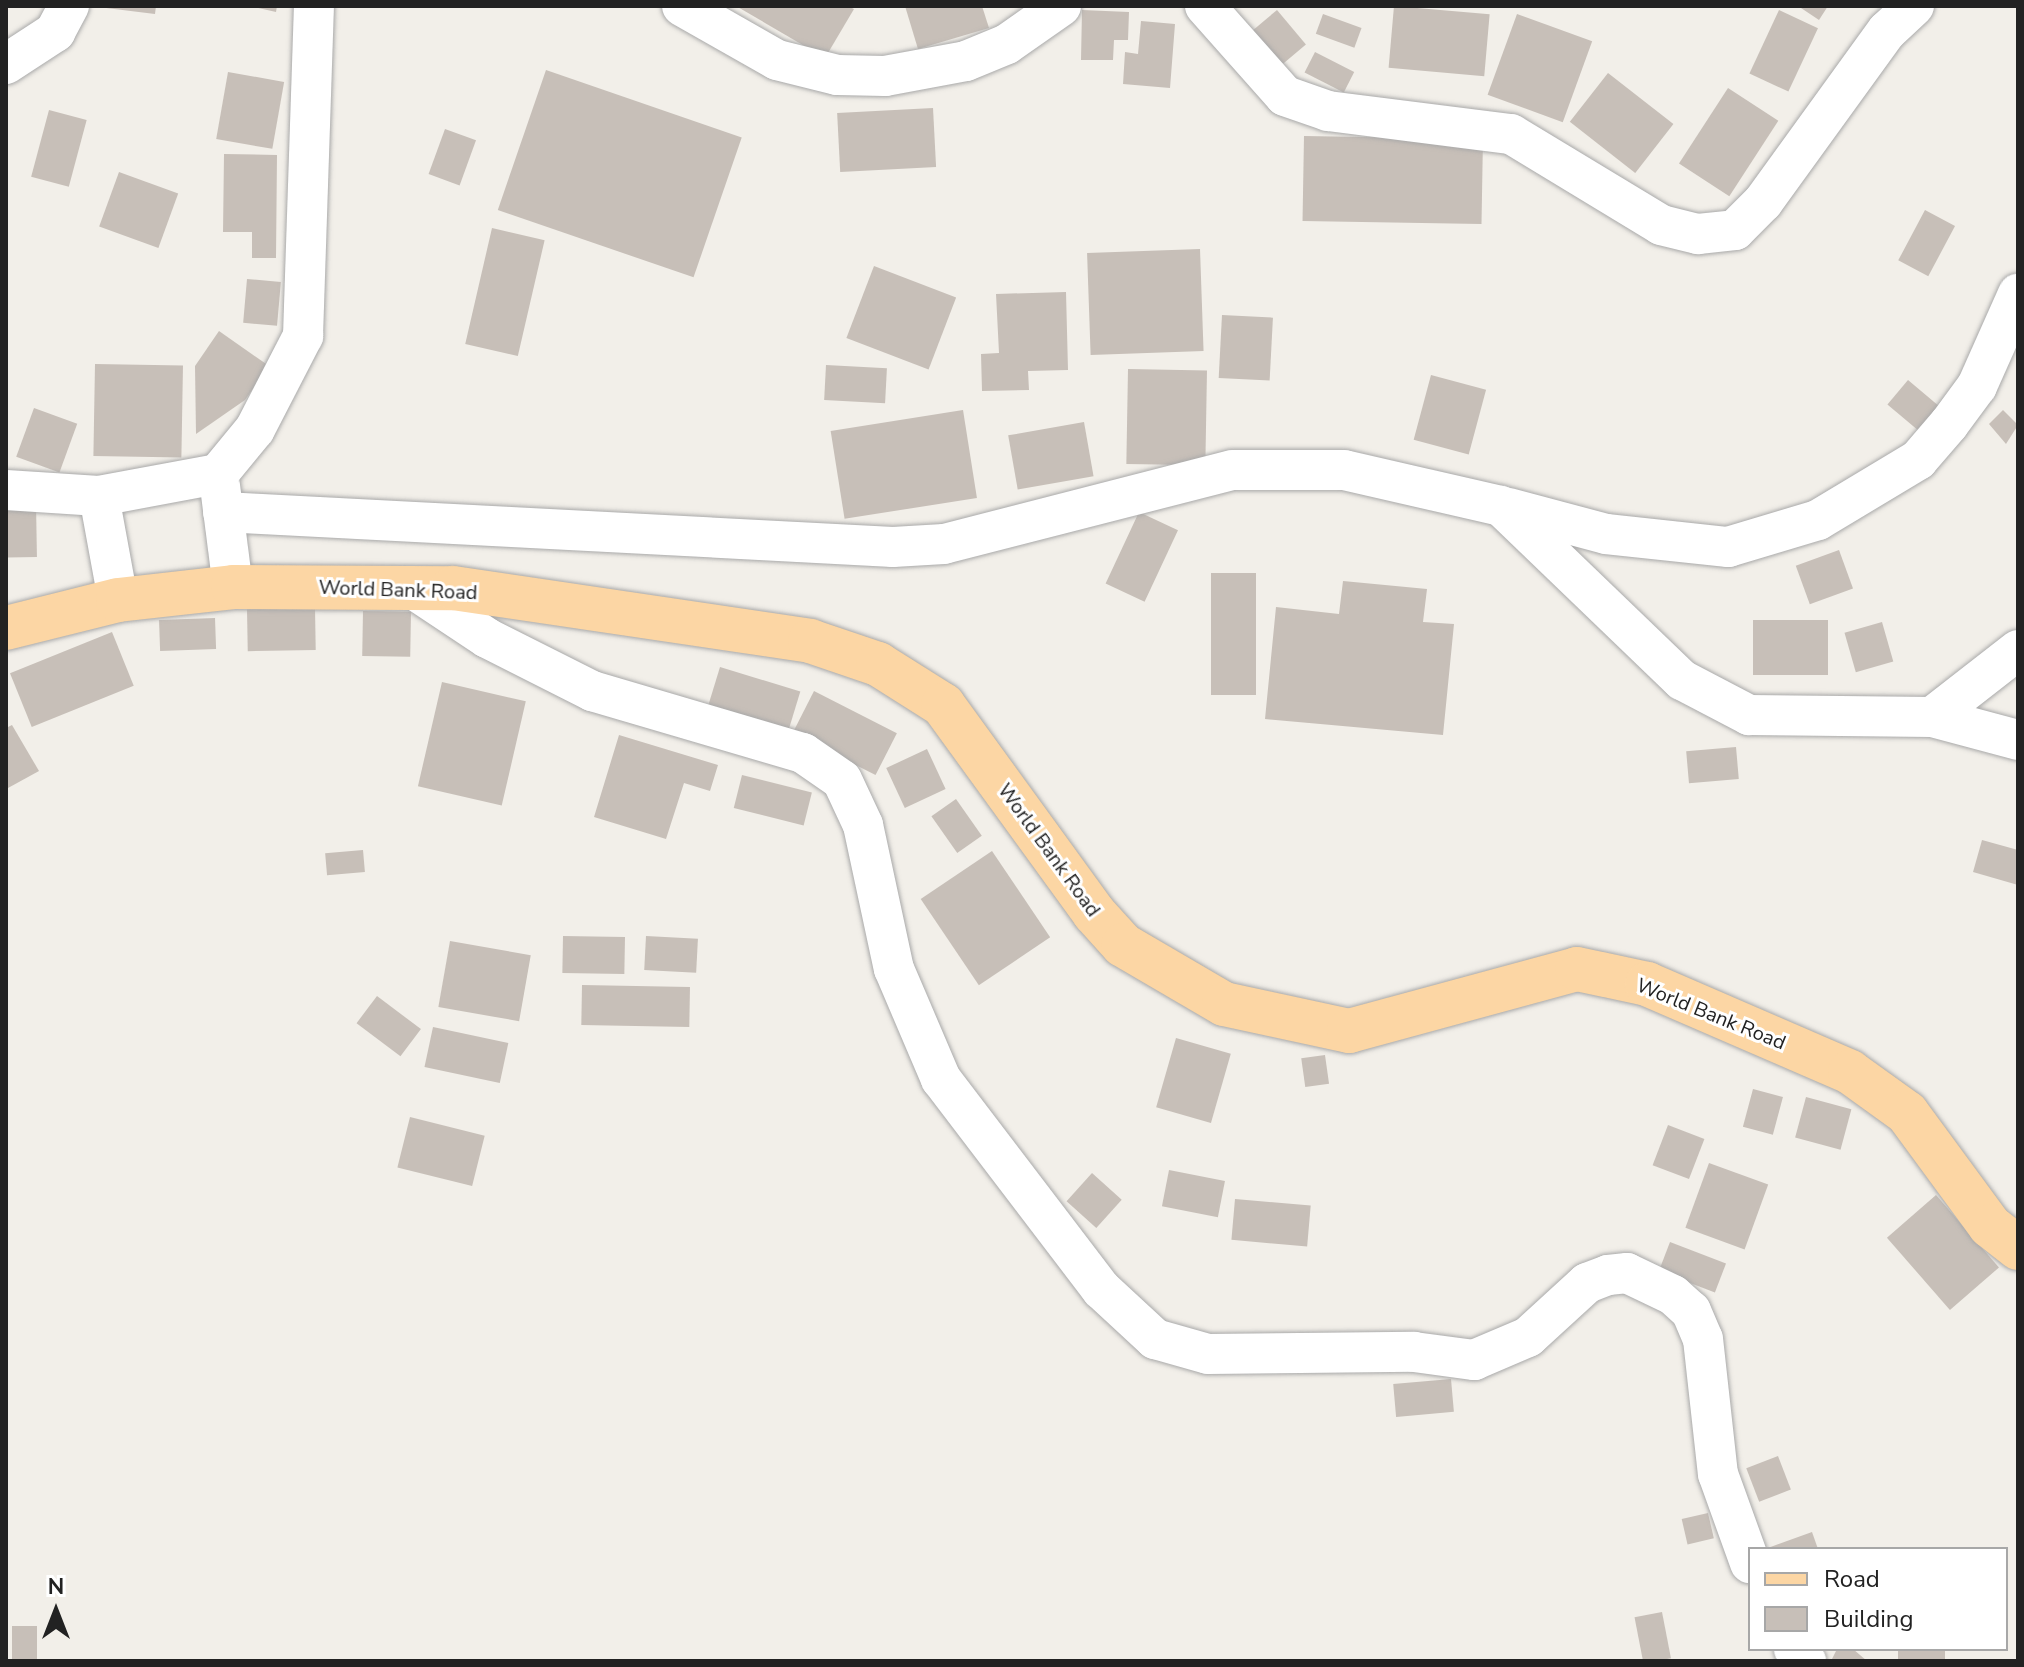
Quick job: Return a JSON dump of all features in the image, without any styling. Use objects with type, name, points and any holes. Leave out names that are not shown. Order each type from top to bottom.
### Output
[{"type":"main road","name":"World Bank Road","points":[[6,628],[118,600],[233,587],[412,588],[810,641],[878,664],[943,705],[1123,945],[1224,1004],[1349,1031],[1577,969],[1647,984],[1861,1080],[1907,1113],[1990,1226],[2018,1248]]},
{"type":"street","points":[[6,64],[55,32],[69,6]]},
{"type":"street","points":[[233,587],[221,493],[276,395],[303,336],[314,6]]},
{"type":"street","points":[[682,6],[777,60],[837,75],[885,76],[966,61],[1061,6]]},
{"type":"street","points":[[1205,6],[1285,96],[1328,111],[1511,134],[1661,225],[1698,234],[1735,230],[1763,202],[1887,31],[1914,6]]},
{"type":"street","points":[[6,490],[99,496],[221,493],[893,547],[944,544],[1233,470],[1281,465],[1344,470],[1689,545],[1743,544],[1818,520],[1918,460],[1977,386],[2018,294]]},
{"type":"street","points":[[99,496],[118,600]]},
{"type":"street","points":[[1501,506],[1682,680],[1716,701],[1784,721],[1932,717],[2018,740]]},
{"type":"street","points":[[412,588],[487,638],[592,691],[803,753],[842,780],[863,825],[894,969],[941,1079],[1101,1289],[1155,1339],[1208,1354],[1414,1352],[1474,1360],[1528,1337],[1587,1283],[1608,1275],[1627,1273],[1673,1295],[1691,1311],[1703,1339],[1718,1474],[1748,1557]]},
{"type":"street","points":[[1932,717],[2018,650]]},
{"type":"building","points":[[90,6],[156,6],[155,14]]},
{"type":"building","points":[[250,6],[277,6],[276,12]]},
{"type":"building","points":[[736,6],[848,6],[854,9],[825,58]]},
{"type":"building","points":[[905,6],[982,6],[989,28],[918,49]]},
{"type":"building","points":[[1394,6],[1490,14],[1484,76],[1389,68]]},
{"type":"building","points":[[1798,6],[1828,6],[1819,20]]},
{"type":"building","points":[[1082,10],[1129,12],[1128,40],[1114,40],[1113,60],[1081,60]]},
{"type":"building","points":[[1277,10],[1306,44],[1281,66],[1252,31]]},
{"type":"building","points":[[1779,10],[1818,28],[1788,92],[1749,73]]},
{"type":"building","points":[[1323,14],[1362,28],[1354,48],[1316,34]]},
{"type":"building","points":[[1517,14],[1592,41],[1563,122],[1488,95]]},
{"type":"building","points":[[1141,21],[1175,24],[1170,88],[1123,84],[1125,52],[1138,54]]},
{"type":"building","points":[[1315,52],[1354,72],[1344,92],[1305,72]]},
{"type":"building","points":[[546,70],[742,137],[694,277],[498,210]]},
{"type":"building","points":[[228,72],[284,82],[272,149],[216,139]]},
{"type":"building","points":[[1608,73],[1673,124],[1635,173],[1570,122]]},
{"type":"building","points":[[1728,88],[1778,121],[1729,196],[1679,163]]},
{"type":"building","points":[[933,108],[936,167],[840,172],[837,113]]},
{"type":"building","points":[[49,110],[87,120],[69,187],[31,177]]},
{"type":"building","points":[[445,129],[476,140],[460,185],[429,174]]},
{"type":"building","points":[[1304,136],[1483,139],[1481,224],[1303,221]]},
{"type":"building","points":[[224,154],[277,155],[276,258],[252,258],[252,232],[223,232]]},
{"type":"building","points":[[119,172],[178,194],[158,248],[99,227]]},
{"type":"building","points":[[1925,210],[1955,226],[1928,276],[1898,260]]},
{"type":"building","points":[[492,228],[545,240],[518,356],[465,344]]},
{"type":"building","points":[[1200,249],[1204,351],[1091,355],[1087,253]]},
{"type":"building","points":[[874,266],[956,298],[929,369],[846,338]]},
{"type":"building","points":[[247,279],[281,282],[277,326],[243,323]]},
{"type":"building","points":[[1066,292],[1068,370],[1028,371],[1029,390],[982,391],[981,354],[999,353],[996,294]]},
{"type":"building","points":[[1222,315],[1273,318],[1270,381],[1219,378]]},
{"type":"building","points":[[219,331],[269,366],[245,400],[196,434],[195,366]]},
{"type":"building","points":[[95,364],[183,366],[181,458],[93,456]]},
{"type":"building","points":[[826,365],[887,368],[885,403],[824,400]]},
{"type":"building","points":[[1128,369],[1207,370],[1205,465],[1126,464]]},
{"type":"building","points":[[1431,375],[1486,390],[1469,454],[1414,440]]},
{"type":"building","points":[[1908,380],[1942,409],[1922,433],[1887,405]]},
{"type":"building","points":[[34,408],[77,424],[59,473],[16,457]]},
{"type":"building","points":[[963,410],[977,498],[845,519],[831,431]]},
{"type":"building","points":[[2003,410],[2018,425],[2006,444],[1989,424]]},
{"type":"building","points":[[1084,422],[1094,476],[1018,490],[1008,435]]},
{"type":"building","points":[[36,503],[37,557],[7,558],[6,504]]},
{"type":"building","points":[[1139,512],[1178,530],[1145,602],[1106,584]]},
{"type":"building","points":[[1839,550],[1853,589],[1810,604],[1796,566]]},
{"type":"building","points":[[1211,573],[1256,573],[1256,695],[1211,695]]},
{"type":"building","points":[[1343,581],[1427,589],[1423,622],[1454,624],[1443,735],[1265,719],[1276,607],[1339,614]]},
{"type":"building","points":[[315,608],[316,650],[248,651],[247,609]]},
{"type":"building","points":[[363,611],[411,612],[410,657],[362,656]]},
{"type":"building","points":[[215,618],[216,649],[160,651],[159,620]]},
{"type":"building","points":[[1753,620],[1828,620],[1828,675],[1753,675]]},
{"type":"building","points":[[1882,622],[1893,661],[1856,672],[1845,633]]},
{"type":"building","points":[[112,632],[134,686],[32,727],[10,673]]},
{"type":"building","points":[[720,667],[800,692],[788,731],[708,706]]},
{"type":"building","points":[[442,682],[526,701],[502,806],[418,786]]},
{"type":"building","points":[[814,691],[897,733],[876,775],[793,733]]},
{"type":"building","points":[[12,725],[39,771],[8,788],[6,728]]},
{"type":"building","points":[[619,735],[718,765],[710,791],[684,783],[666,839],[594,817]]},
{"type":"building","points":[[1736,747],[1739,779],[1689,783],[1686,751]]},
{"type":"building","points":[[927,749],[946,789],[905,808],[886,768]]},
{"type":"building","points":[[742,775],[812,792],[804,825],[734,808]]},
{"type":"building","points":[[956,799],[982,836],[957,853],[931,816]]},
{"type":"building","points":[[1982,840],[2018,850],[2018,885],[1973,872]]},
{"type":"building","points":[[363,850],[365,872],[327,875],[325,853]]},
{"type":"building","points":[[992,851],[1050,937],[979,985],[921,899]]},
{"type":"building","points":[[563,936],[625,937],[624,974],[562,973]]},
{"type":"building","points":[[646,936],[698,939],[696,973],[644,970]]},
{"type":"building","points":[[450,941],[531,955],[519,1021],[438,1007]]},
{"type":"building","points":[[582,985],[690,987],[689,1027],[581,1025]]},
{"type":"building","points":[[377,996],[421,1029],[400,1056],[357,1023]]},
{"type":"building","points":[[433,1027],[508,1043],[500,1083],[424,1067]]},
{"type":"building","points":[[1176,1038],[1231,1054],[1211,1123],[1156,1107]]},
{"type":"building","points":[[1325,1055],[1329,1084],[1305,1087],[1301,1058]]},
{"type":"building","points":[[1753,1089],[1783,1097],[1773,1135],[1743,1127]]},
{"type":"building","points":[[1806,1097],[1851,1109],[1841,1150],[1795,1138]]},
{"type":"building","points":[[410,1117],[485,1136],[472,1186],[397,1167]]},
{"type":"building","points":[[1668,1125],[1704,1139],[1689,1179],[1653,1165]]},
{"type":"building","points":[[1709,1163],[1768,1185],[1745,1249],[1685,1228]]},
{"type":"building","points":[[1169,1170],[1225,1181],[1218,1217],[1162,1206]]},
{"type":"building","points":[[1092,1173],[1122,1200],[1096,1228],[1067,1201]]},
{"type":"building","points":[[1936,1195],[1999,1267],[1950,1310],[1887,1238]]},
{"type":"building","points":[[1235,1199],[1311,1206],[1307,1246],[1231,1240]]},
{"type":"building","points":[[1670,1242],[1726,1264],[1715,1292],[1659,1271]]},
{"type":"building","points":[[1451,1379],[1454,1412],[1396,1417],[1393,1384]]},
{"type":"building","points":[[1778,1456],[1791,1490],[1759,1502],[1746,1468]]},
{"type":"building","points":[[1708,1513],[1714,1538],[1688,1544],[1682,1519]]},
{"type":"building","points":[[1812,1532],[1817,1547],[1771,1547]]},
{"type":"building","points":[[1662,1612],[1671,1658],[1643,1661],[1635,1617]]},
{"type":"building","points":[[12,1626],[37,1626],[37,1661],[12,1661]]},
{"type":"building","points":[[1836,1651],[1855,1651],[1867,1661],[1831,1661]]},
{"type":"building","points":[[1898,1651],[1945,1651],[1945,1661],[1898,1661]]}]
